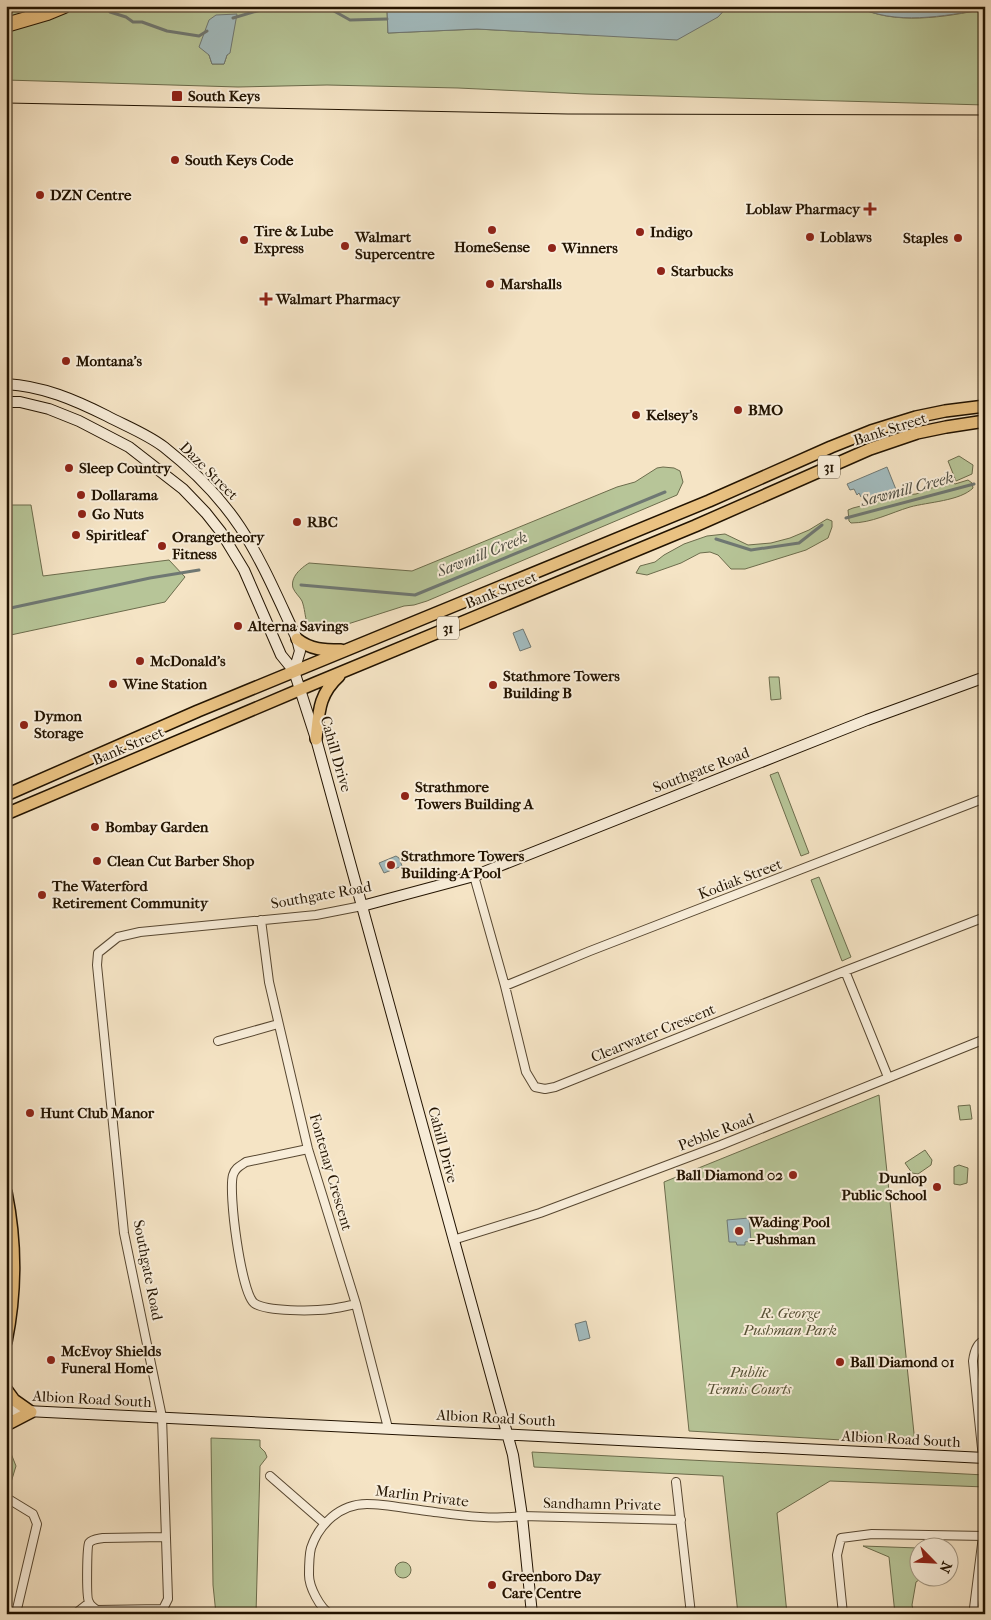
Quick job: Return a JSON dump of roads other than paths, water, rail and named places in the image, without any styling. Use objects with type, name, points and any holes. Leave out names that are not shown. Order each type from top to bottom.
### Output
[{"type":"highway","points":[[6,25],[64,6]]},
{"type":"main road","name":"Bank Street","points":[[6,794],[198,711],[871,431],[916,417],[985,406]]},
{"type":"main road","name":"Bank Street","points":[[6,814],[870,449],[917,433],[946,426],[985,421]]},
{"type":"main road","points":[[709,500],[715,516]]},
{"type":"main road","points":[[297,639],[309,647],[318,650],[348,649]]},
{"type":"main road","points":[[316,739],[321,700],[329,685],[346,670]]},
{"type":"main road","points":[[198,711],[203,731]]},
{"type":"main road","points":[[66,769],[71,786]]},
{"type":"main road","points":[[6,1192],[13,1241],[13,1273],[6,1342]]},
{"type":"main road","points":[[6,1389],[14,1400],[31,1412],[6,1425]]},
{"type":"street","name":"Daze Street","points":[[6,384],[23,385],[79,402],[163,446],[190,469],[230,513],[258,558],[272,585],[297,639],[300,650],[294,671]]},
{"type":"street","points":[[20,402],[23,385]]},
{"type":"street","points":[[6,402],[20,402],[49,409],[79,421],[129,447],[183,489],[221,532],[244,570],[281,655],[294,671],[300,689]]},
{"type":"street","points":[[129,447],[139,432]]},
{"type":"street","points":[[255,594],[272,585]]},
{"type":"street","name":"Southgate Road","points":[[162,1417],[124,1233],[97,965],[98,952],[118,937],[140,932],[316,915],[362,906],[474,876],[868,720],[985,677]]},
{"type":"street","name":"Cahill Drive","points":[[300,689],[316,739],[513,1455],[522,1516],[532,1614]]},
{"type":"street","name":"Kodiak Street","points":[[505,986],[985,798]]},
{"type":"street","name":"Clearwater Crescent","points":[[474,876],[505,986],[526,1072],[535,1087],[545,1089],[556,1087],[985,917]]},
{"type":"street","name":"Fontenay Crescent","points":[[261,920],[269,982],[308,1149],[356,1304],[388,1428]]},
{"type":"street","points":[[845,971],[888,1077]]},
{"type":"street","points":[[218,1041],[278,1024]]},
{"type":"street","name":"Pebble Road","points":[[454,1240],[540,1213],[721,1145],[985,1039]]},
{"type":"street","points":[[308,1149],[246,1162],[238,1167],[233,1174],[231,1187],[239,1253],[248,1292],[252,1302],[272,1309],[328,1310],[356,1304]]},
{"type":"street","points":[[984,1458],[972,1361],[975,1350],[985,1340]]},
{"type":"street","name":"Albion Road South","points":[[6,1410],[507,1433],[984,1458]]},
{"type":"street","points":[[162,1417],[168,1599],[163,1609],[97,1610],[89,1603],[87,1596],[88,1559],[86,1548],[89,1542],[103,1538],[165,1537]]},
{"type":"street","points":[[270,1476],[324,1523]]},
{"type":"street","name":"Sandhamn Private","points":[[676,1482],[691,1614]]},
{"type":"street","points":[[10,1500],[33,1514],[37,1524],[17,1609],[20,1614]]},
{"type":"street","name":"Marlin Private","points":[[326,1613],[315,1594],[309,1578],[311,1549],[324,1523],[330,1517],[347,1508],[366,1504],[461,1516],[504,1518],[522,1516]]},
{"type":"street","name":"Sandhamn Private","points":[[522,1516],[681,1520]]},
{"type":"street","points":[[843,1614],[837,1555],[841,1538],[872,1534],[984,1536],[974,1608]]},
{"type":"street","points":[[75,1614],[89,1603]]},
{"type":"water","points":[[389,6],[728,6],[718,17],[677,40],[477,29],[388,33],[387,9]]},
{"type":"water","points":[[856,6],[985,6],[985,9],[920,18],[903,18],[871,12]]},
{"type":"water","points":[[237,14],[230,53],[227,55],[224,64],[212,64],[209,55],[199,47],[209,20],[216,15]]},
{"type":"water","points":[[887,467],[897,492],[873,501],[867,499],[865,495],[861,497],[859,493],[857,495],[854,489],[850,490],[847,484]]},
{"type":"water","points":[[523,629],[531,647],[520,651],[513,633]]},
{"type":"water","name":"Strathmore Towers Building A Pool","points":[[396,856],[399,858],[402,866],[384,873],[379,863]]},
{"type":"water","name":"Wading Pool - Pushman","points":[[749,1218],[751,1241],[745,1242],[745,1245],[729,1242],[727,1220]]},
{"type":"water","points":[[586,1321],[590,1338],[579,1341],[575,1324]]},
{"type":"waterway","points":[[233,18],[274,6]]},
{"type":"waterway","points":[[325,6],[350,20],[387,19]]},
{"type":"waterway","points":[[110,12],[126,17],[133,22],[142,22],[167,31],[199,36],[207,31]]},
{"type":"waterway","name":"Sawmill Creek","points":[[846,518],[974,484]]},
{"type":"waterway","name":"Sawmill Creek","points":[[301,585],[415,595],[665,492]]},
{"type":"waterway","name":"Sawmill Creek","points":[[716,539],[751,550],[799,543],[822,525]]},
{"type":"waterway","name":"Sawmill Creek","points":[[6,609],[150,578],[199,570]]},
{"type":"tram line","points":[[6,103],[568,114],[985,115]]},
{"type":"place","name":"South Keys","points":[[177,96]]},
{"type":"place","name":"South Keys Code","points":[[175,160]]},
{"type":"place","name":"DZN Centre","points":[[40,195]]},
{"type":"place","name":"Loblaw Pharmacy","points":[[870,209]]},
{"type":"place","name":"HomeSense","points":[[492,230]]},
{"type":"place","name":"Indigo","points":[[640,232]]},
{"type":"place","name":"Loblaws","points":[[810,237]]},
{"type":"place","name":"Staples","points":[[958,238]]},
{"type":"place","name":"Tire & Lube Express","points":[[244,240]]},
{"type":"place","name":"Walmart Supercentre","points":[[345,246]]},
{"type":"place","name":"Winners","points":[[552,248]]},
{"type":"place","name":"Starbucks","points":[[661,271]]},
{"type":"place","name":"Marshalls","points":[[490,284]]},
{"type":"place","name":"Walmart Pharmacy","points":[[266,299]]},
{"type":"place","name":"Montana's","points":[[66,361]]},
{"type":"place","name":"BMO","points":[[738,410]]},
{"type":"place","name":"Kelsey's","points":[[636,415]]},
{"type":"place","name":"Sleep Country","points":[[69,468]]},
{"type":"place","name":"Dollarama","points":[[81,495]]},
{"type":"place","name":"Go Nuts","points":[[82,514]]},
{"type":"place","name":"RBC","points":[[297,522]]},
{"type":"place","name":"Spiritleaf","points":[[76,535]]},
{"type":"place","name":"Orangetheory Fitness","points":[[162,546]]},
{"type":"place","name":"Alterna Savings","points":[[238,626]]},
{"type":"place","name":"McDonald's","points":[[140,661]]},
{"type":"place","name":"Wine Station","points":[[113,684]]},
{"type":"place","name":"Stathmore Towers Building B","points":[[493,685]]},
{"type":"place","name":"Dymon Storage","points":[[24,725]]},
{"type":"place","name":"Strathmore Towers Building A","points":[[405,796]]},
{"type":"place","name":"Bombay Garden","points":[[95,827]]},
{"type":"place","name":"Clean Cut Barber Shop","points":[[97,861]]},
{"type":"place","name":"Strathmore Towers Building A Pool","points":[[391,865]]},
{"type":"place","name":"The Waterford Retirement Community","points":[[42,895]]},
{"type":"place","name":"Hunt Club Manor","points":[[30,1113]]},
{"type":"place","name":"Ball Diamond 02","points":[[793,1175]]},
{"type":"place","name":"Dunlop Public School","points":[[937,1187]]},
{"type":"place","name":"Wading Pool - Pushman","points":[[739,1231]]},
{"type":"place","name":"McEvoy Shields Funeral Home","points":[[51,1360]]},
{"type":"place","name":"Ball Diamond 01","points":[[840,1362]]},
{"type":"place","name":"Greenboro Day Care Centre","points":[[492,1585]]},
{"type":"park label","name":"R. George Pushman Park","points":[[790,1322]]},
{"type":"park label","name":"Public Tennis Courts","points":[[749,1380]]}]
